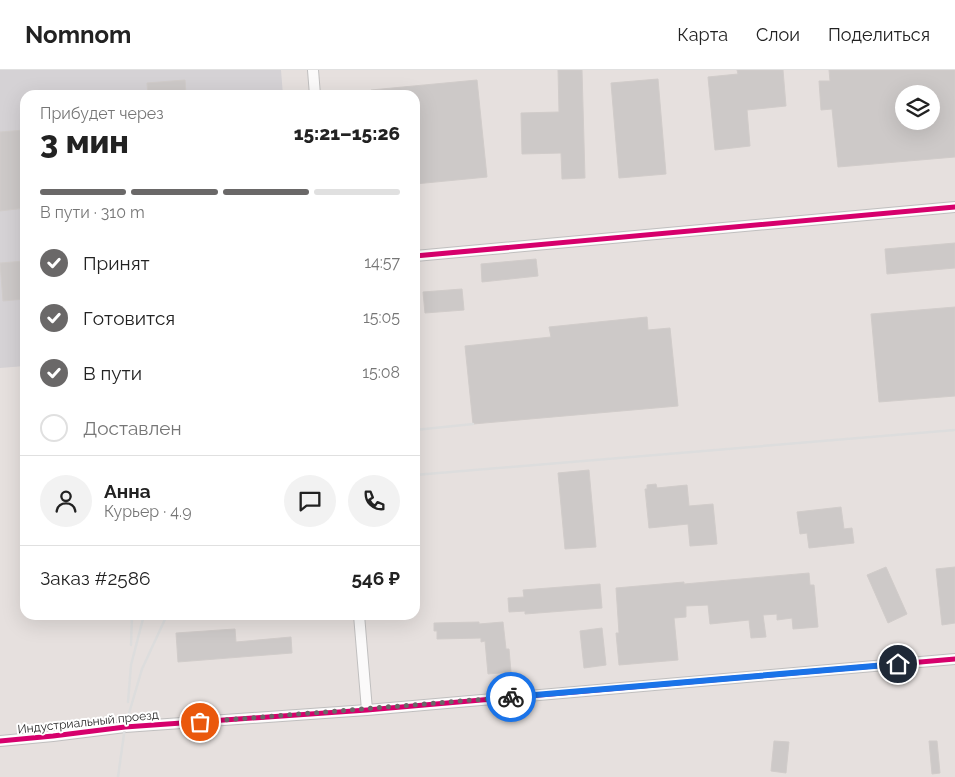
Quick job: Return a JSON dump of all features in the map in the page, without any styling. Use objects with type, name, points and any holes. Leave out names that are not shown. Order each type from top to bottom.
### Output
[{"type":"street","points":[[313,70],[315,90]]},
{"type":"street","points":[[420,256],[955,207]]},
{"type":"street","points":[[359,620],[367,710]]},
{"type":"street","name":"Индустриальный проезд","points":[[0,741],[126,727],[367,710],[955,660]]},
{"type":"shaded area","points":[[0,70],[281,70],[283,90],[20,90],[20,366],[0,368]]},
{"type":"building","points":[[558,70],[582,70],[585,178],[562,179],[561,153],[522,154],[521,113],[559,112]]},
{"type":"building","points":[[737,70],[783,70],[786,106],[747,110],[750,146],[715,150],[708,77],[738,74]]},
{"type":"building","points":[[829,70],[955,70],[955,157],[838,167],[832,109],[821,110],[819,81],[830,81]]},
{"type":"building","points":[[658,79],[666,174],[619,178],[611,83]]},
{"type":"building","points":[[185,80],[186,90],[148,90],[147,83]]},
{"type":"building","points":[[477,80],[487,177],[420,184],[420,90],[371,90]]},
{"type":"building","points":[[20,130],[20,209],[0,211],[0,132]]},
{"type":"building","points":[[955,243],[955,268],[887,274],[885,249]]},
{"type":"building","points":[[536,259],[538,276],[482,282],[481,264]]},
{"type":"building","points":[[20,261],[20,299],[3,301],[0,263]]},
{"type":"building","points":[[462,289],[464,310],[425,313],[423,292]]},
{"type":"building","points":[[955,307],[955,396],[879,402],[871,314]]},
{"type":"building","points":[[647,317],[648,330],[670,328],[678,406],[473,424],[465,346],[551,337],[549,327]]},
{"type":"building","points":[[589,470],[596,547],[565,549],[558,473]]},
{"type":"building","points":[[656,484],[657,488],[687,485],[689,506],[713,504],[717,544],[690,546],[688,524],[649,528],[645,489],[647,489],[647,485]]},
{"type":"building","points":[[841,507],[844,529],[852,528],[854,543],[809,548],[807,533],[800,534],[797,512]]},
{"type":"building","points":[[886,567],[907,614],[888,623],[867,575]]},
{"type":"building","points":[[955,567],[955,623],[942,625],[936,569]]},
{"type":"building","points":[[809,573],[810,585],[814,585],[818,627],[793,629],[792,618],[777,620],[777,614],[763,615],[766,637],[751,638],[749,620],[710,624],[708,605],[686,606],[686,617],[674,618],[678,660],[619,665],[616,633],[619,633],[616,588]]},
{"type":"building","points":[[600,584],[602,608],[525,614],[525,611],[509,612],[508,598],[524,597],[523,590]]},
{"type":"building","points":[[479,622],[479,624],[503,622],[506,649],[509,649],[511,672],[488,674],[485,641],[481,642],[481,638],[437,639],[437,631],[434,631],[434,623]]},
{"type":"building","points":[[602,628],[606,665],[584,668],[580,631]]},
{"type":"building","points":[[235,629],[236,642],[291,637],[292,653],[178,662],[176,633]]},
{"type":"building","points":[[774,741],[789,742],[786,773],[771,771]]},
{"type":"building","points":[[929,741],[937,741],[940,773],[932,774]]},
{"type":"railway","points":[[420,429],[473,424]]},
{"type":"railway","points":[[420,475],[955,430]]},
{"type":"railway","points":[[131,645],[132,620]]},
{"type":"railway","points":[[128,702],[131,665],[143,620]]},
{"type":"railway","points":[[118,777],[125,727],[142,669],[165,620]]},
{"type":"cycle path","points":[[420,256],[955,207]]},
{"type":"cycle path","points":[[0,741],[125,727],[367,710],[955,659]]},
{"type":"way so far","points":[[200,722],[511,697]]},
{"type":"route","points":[[511,697],[898,664]]}]
